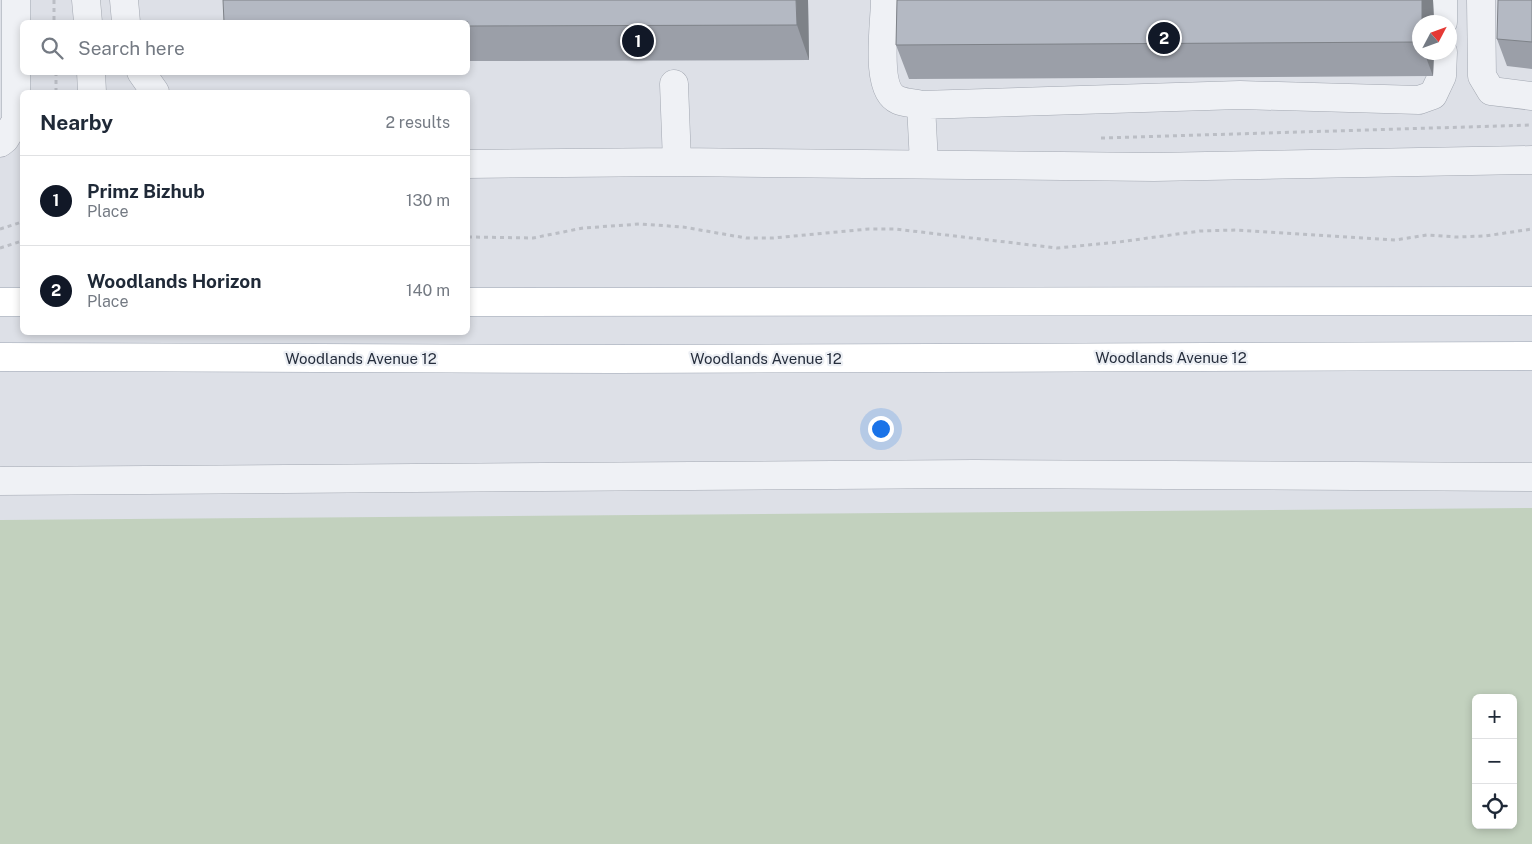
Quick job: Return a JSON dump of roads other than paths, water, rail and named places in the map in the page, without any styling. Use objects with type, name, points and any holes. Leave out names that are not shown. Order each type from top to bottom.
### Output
[{"type":"main road","points":[[470,302],[1532,300]]},
{"type":"main road","points":[[0,301],[20,302]]},
{"type":"main road","name":"Woodlands Avenue 12","points":[[0,357],[1532,356]]},
{"type":"lane","points":[[0,143],[16,121],[16,0]]},
{"type":"lane","points":[[86,0],[88,20]]},
{"type":"lane","points":[[124,0],[126,20]]},
{"type":"lane","points":[[885,0],[882,74],[888,91],[897,100],[921,105],[1240,95],[1419,100],[1433,95],[1442,76],[1443,60]]},
{"type":"lane","points":[[1443,0],[1443,15]]},
{"type":"lane","points":[[1481,0],[1482,76],[1486,85],[1491,91],[1532,96]]},
{"type":"lane","points":[[91,75],[92,90]]},
{"type":"lane","points":[[143,75],[154,90]]},
{"type":"lane","points":[[674,84],[677,162]]},
{"type":"lane","points":[[921,105],[924,163]]},
{"type":"lane","points":[[470,164],[677,162],[924,163],[1154,167],[1532,160]]},
{"type":"lane","points":[[0,301],[20,289]]},
{"type":"lane","points":[[0,481],[964,474],[1532,477]]},
{"type":"place","name":"Woodlands Horizon","points":[[1164,38]]},
{"type":"place","name":"Primz Bizhub","points":[[638,41]]}]
